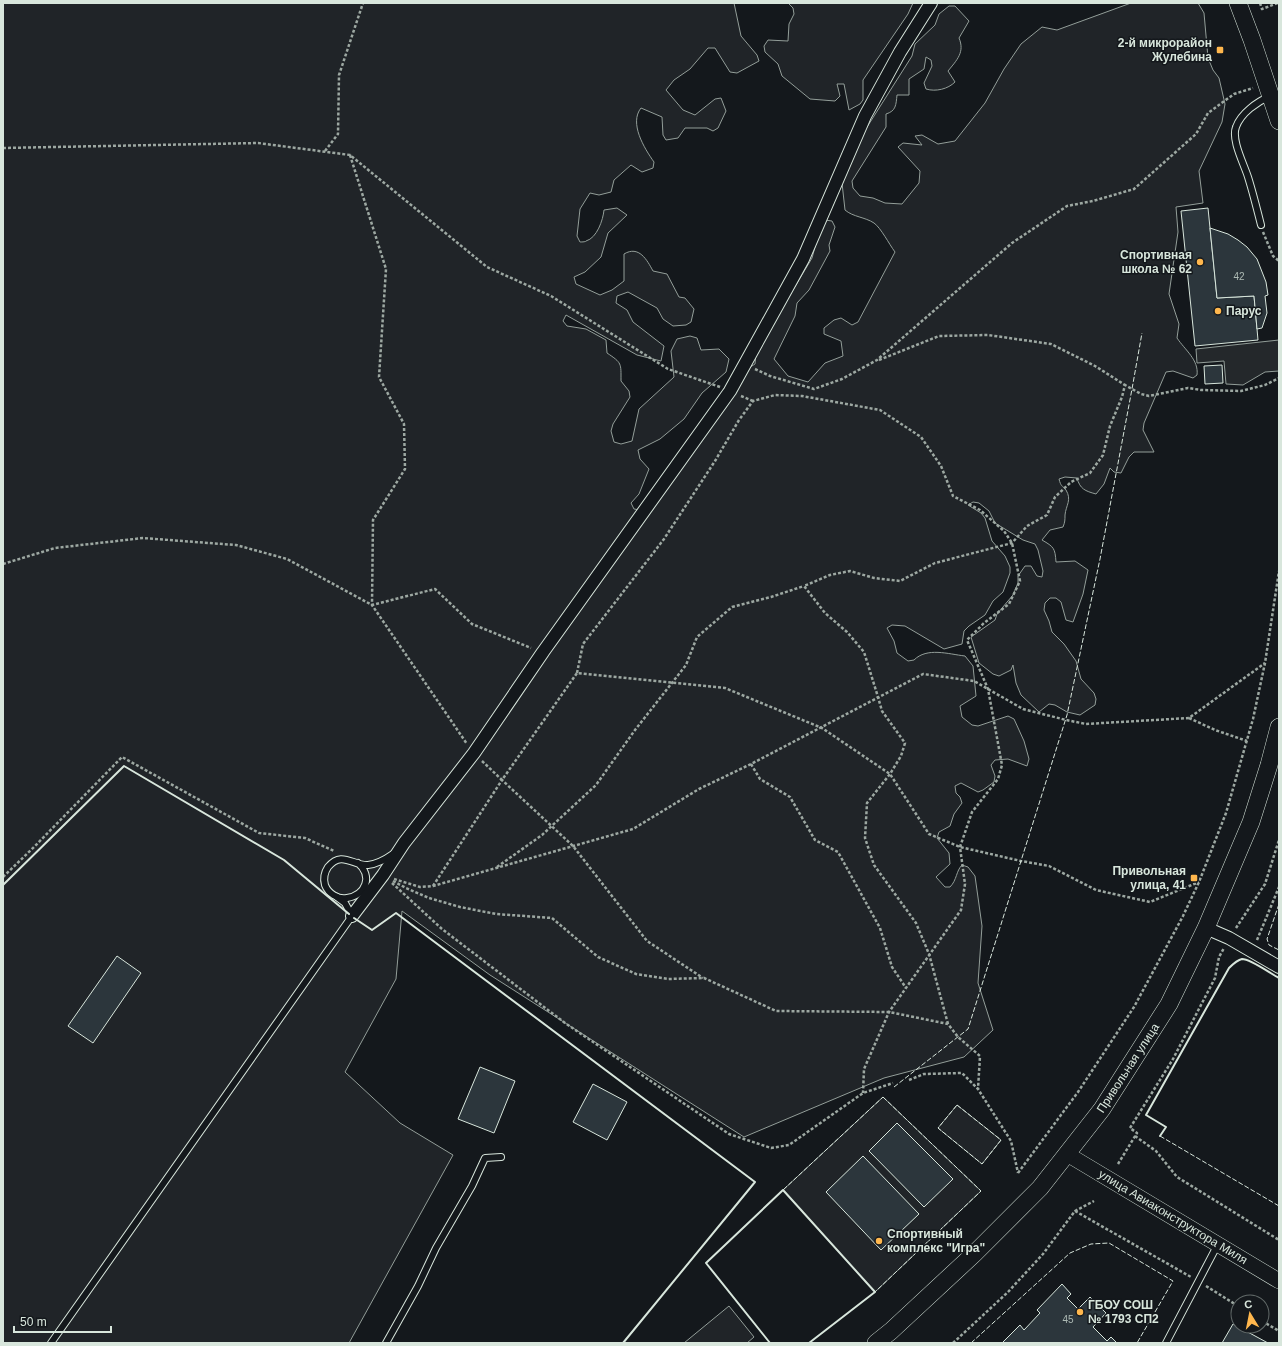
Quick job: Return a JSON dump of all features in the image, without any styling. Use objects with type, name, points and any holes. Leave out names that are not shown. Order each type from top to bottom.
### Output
[{"type":"main road","points":[[1238,3],[1279,121]]},
{"type":"main road","name":"Привольная улица","points":[[876,1343],[891,1331],[969,1258],[1040,1188],[1102,1109],[1169,1004],[1206,928],[1251,822],[1279,727]]},
{"type":"street","points":[[352,916],[383,875],[404,843],[474,753],[543,652],[730,390],[803,259],[865,116],[900,52],[931,3]]},
{"type":"street","points":[[1206,928],[1229,938],[1279,967]]},
{"type":"street","name":"улица Авиаконструктора Миля","points":[[1067,1154],[1279,1281]]},
{"type":"lane","points":[[1261,224],[1237,145],[1235,132],[1241,117],[1262,100],[1269,90]]},
{"type":"lane","points":[[51,1343],[352,916],[345,903],[326,889],[324,880],[328,867],[340,859],[367,865],[378,862],[389,857],[404,843]]},
{"type":"lane","points":[[337,897],[345,899],[356,896],[363,890],[366,875],[363,868],[358,863]]},
{"type":"lane","points":[[386,1343],[421,1287],[436,1248],[472,1186],[485,1158],[500,1158]]},
{"type":"lane","points":[[1166,1343],[1218,1244]]},
{"type":"path","points":[[325,152],[338,134],[339,75],[363,3]]},
{"type":"path","points":[[1260,3],[1262,9],[1278,3]]},
{"type":"path","points":[[877,360],[1012,243],[1067,206],[1093,201],[1134,189],[1196,134],[1208,113],[1234,94],[1269,90]]},
{"type":"path","points":[[3,148],[258,143],[350,155],[487,267],[551,296],[668,369],[730,390],[753,401]]},
{"type":"path","points":[[350,155],[386,269],[379,377],[404,424],[405,469],[372,520],[372,605]]},
{"type":"path","points":[[1261,224],[1273,256],[1279,261]]},
{"type":"path","points":[[745,364],[770,376],[814,389],[842,379],[877,360],[939,336],[988,335],[1051,344],[1095,366],[1141,394],[1149,396],[1188,388],[1201,390],[1241,391],[1265,385],[1279,378]]},
{"type":"path","points":[[495,868],[542,835],[596,785],[635,730],[686,665],[697,637],[732,607],[804,586],[830,575],[850,571],[874,578],[900,581],[935,563],[1012,543],[1028,526],[1047,515],[1055,497],[1071,482],[1090,473],[1103,455],[1110,426],[1122,397],[1125,385]]},
{"type":"path","points":[[433,886],[502,780],[577,673],[584,644],[664,539],[716,461],[753,401],[775,395],[802,396],[880,410],[921,437],[941,466],[953,496],[980,510],[1004,531],[1012,543],[1020,581],[1009,604],[984,623],[967,640],[988,689],[1002,764],[998,779],[972,812],[960,847],[965,884],[961,910],[889,1012],[864,1069],[863,1093]]},
{"type":"path","points":[[3,564],[55,548],[143,538],[236,544],[287,559],[372,605],[474,753],[573,846],[647,941],[704,978],[776,1011],[889,1012],[948,1024]]},
{"type":"path","points":[[908,1080],[924,1074],[962,1073],[978,1089],[1011,1140],[1018,1173],[1078,1092],[1134,1007],[1183,916],[1199,882],[1226,813],[1253,719],[1265,663],[1279,571]]},
{"type":"path","points":[[804,586],[825,613],[847,632],[864,652],[882,711],[905,742],[901,756],[890,774],[867,803],[865,838],[874,865],[916,923],[929,954],[948,1024],[958,1037],[980,1056],[978,1089]]},
{"type":"path","points":[[372,605],[435,589],[472,624],[543,652]]},
{"type":"path","points":[[1189,718],[1265,663]]},
{"type":"path","points":[[577,673],[726,688],[822,728],[890,774],[929,834],[960,847],[1049,866],[1096,890],[1150,902],[1199,882]]},
{"type":"path","points":[[383,875],[420,887],[433,886],[633,829],[698,789],[822,728],[923,674],[974,681],[1023,709],[1066,720],[1086,724],[1189,718],[1215,730],[1247,741]]},
{"type":"path","points":[[3,877],[122,757],[259,833],[305,838],[339,853]]},
{"type":"path","points":[[751,764],[760,779],[790,797],[815,840],[838,852],[880,928],[892,967],[906,988]]},
{"type":"path","points":[[1236,928],[1264,884],[1279,840]]},
{"type":"path","points":[[383,875],[424,896],[460,907],[496,914],[552,918],[598,957],[636,974],[668,978],[704,978]]},
{"type":"path","points":[[383,875],[442,929],[565,1023],[729,1134],[771,1148],[789,1145],[863,1093],[893,1083]]},
{"type":"path","points":[[1252,952],[1279,887]]},
{"type":"path","points":[[1118,1164],[1137,1133],[1130,1128],[1172,1059],[1215,978],[1219,957],[1224,948]]},
{"type":"path","points":[[1135,1136],[1156,1151],[1177,1177],[1279,1240]]},
{"type":"path","points":[[953,1343],[1008,1292],[1043,1254],[1075,1211],[1094,1201]]},
{"type":"path","points":[[1075,1211],[1230,1301]]},
{"type":"path","points":[[1270,1326],[1279,1331]]},
{"type":"shaded area","points":[[3,3],[734,3],[741,36],[757,55],[759,61],[737,73],[730,72],[715,48],[708,48],[690,69],[674,80],[666,90],[683,110],[695,115],[715,99],[721,98],[726,111],[718,128],[713,131],[707,128],[685,128],[678,138],[666,140],[663,135],[662,117],[641,108],[638,114],[637,128],[642,143],[654,162],[653,168],[642,172],[631,165],[614,180],[611,192],[599,195],[590,193],[580,209],[577,236],[580,242],[585,242],[596,233],[601,223],[604,210],[617,208],[627,215],[608,233],[601,257],[585,272],[574,277],[576,284],[600,295],[612,290],[624,281],[624,254],[634,251],[645,258],[653,271],[667,274],[679,297],[685,298],[694,309],[691,322],[686,325],[673,326],[663,319],[657,308],[628,292],[617,296],[616,303],[627,310],[633,322],[664,346],[661,361],[637,355],[566,315],[563,321],[567,326],[586,329],[606,340],[607,353],[616,359],[620,364],[621,381],[629,391],[630,397],[613,424],[611,431],[614,442],[621,444],[632,441],[639,409],[674,377],[671,351],[677,339],[690,336],[697,338],[701,350],[719,349],[729,359],[726,372],[702,393],[684,419],[660,439],[638,450],[640,459],[649,469],[639,494],[631,503],[634,509],[640,510],[744,371],[755,364],[756,352],[812,258],[821,225],[825,220],[832,221],[835,227],[829,245],[830,251],[809,290],[797,303],[795,316],[774,359],[788,376],[808,382],[825,363],[843,356],[841,341],[824,334],[824,328],[834,320],[841,318],[852,325],[858,322],[895,252],[877,225],[845,210],[842,183],[862,135],[912,56],[915,44],[935,25],[939,14],[949,6],[955,6],[969,21],[959,38],[961,43],[961,52],[948,71],[955,82],[942,89],[926,89],[924,83],[932,66],[931,60],[926,57],[924,69],[909,79],[909,95],[897,95],[894,109],[886,114],[886,127],[852,181],[853,188],[860,196],[873,198],[885,203],[902,204],[919,183],[920,171],[898,147],[903,143],[922,145],[915,136],[922,135],[938,144],[955,141],[985,103],[1004,69],[1021,44],[1042,27],[1057,30],[1131,3],[1198,3],[1204,13],[1208,58],[1213,70],[1219,78],[1225,104],[1222,122],[1199,171],[1203,203],[1176,207],[1178,232],[1169,294],[1179,324],[1177,338],[1194,360],[1197,375],[1193,378],[1173,371],[1166,372],[1144,423],[1143,430],[1154,452],[1134,452],[1129,457],[1121,473],[1114,472],[1110,468],[1104,484],[1096,494],[1084,489],[1080,485],[1077,478],[1065,477],[1059,479],[1069,497],[1064,524],[1063,527],[1050,530],[1042,540],[1053,548],[1056,562],[1075,561],[1088,570],[1083,594],[1073,622],[1066,620],[1061,602],[1056,598],[1050,598],[1045,603],[1044,610],[1052,632],[1064,644],[1076,661],[1081,679],[1094,693],[1096,699],[1095,705],[1080,715],[1067,712],[1055,705],[1049,704],[1039,712],[1021,695],[1016,683],[1013,665],[1011,670],[999,676],[993,674],[979,663],[971,637],[995,620],[997,614],[1013,595],[1018,583],[1018,576],[1025,566],[1031,566],[1037,576],[1042,577],[1043,571],[1035,544],[1023,540],[995,523],[989,511],[979,503],[973,502],[968,505],[981,513],[985,518],[992,541],[1005,556],[1010,567],[1010,573],[1003,592],[993,601],[985,615],[964,631],[962,644],[944,649],[905,626],[892,625],[887,628],[894,641],[897,653],[908,661],[914,660],[919,656],[931,652],[965,656],[973,666],[976,696],[960,706],[962,717],[972,725],[978,726],[1008,716],[1014,719],[1024,741],[1029,759],[1027,766],[1008,759],[995,760],[991,765],[995,776],[994,782],[978,792],[961,783],[955,786],[956,793],[960,797],[962,803],[954,814],[950,826],[939,832],[937,838],[949,853],[950,864],[936,877],[945,887],[950,887],[962,865],[968,867],[975,876],[982,926],[978,983],[993,1030],[964,1057],[884,1078],[744,1137],[490,975],[402,911],[396,979],[345,1072],[400,1123],[453,1155],[349,1343],[3,1343]]},
{"type":"shaded area","points":[[788,3],[913,3],[908,14],[863,80],[863,100],[860,104],[849,110],[844,84],[837,84],[840,96],[835,101],[810,99],[782,76],[778,64],[765,52],[764,46],[768,40],[788,41],[789,24],[794,14],[793,8]]},
{"type":"shaded area","points":[[1279,340],[1279,371],[1265,372],[1243,385],[1226,384],[1224,361],[1197,363],[1196,349]]},
{"type":"shaded area","name":"Спортивный комплекс \"Игра\"","points":[[883,1097],[981,1191],[875,1292],[783,1190]]},
{"type":"shaded area","points":[[957,1105],[1001,1140],[982,1164],[938,1128]]},
{"type":"shaded area","points":[[729,1306],[754,1337],[747,1343],[684,1343]]},
{"type":"building","name":"Спортивная школа № 62","points":[[1208,208],[1217,298],[1254,296],[1258,340],[1195,346],[1181,211]]},
{"type":"building","name":"Спортивная школа № 62","points":[[1210,228],[1228,234],[1238,240],[1247,247],[1257,259],[1266,282],[1268,295],[1265,296],[1267,313],[1262,328],[1257,329],[1254,296],[1217,298]]},
{"type":"building","points":[[1222,365],[1223,383],[1205,384],[1204,366]]},
{"type":"building","points":[[117,956],[141,973],[93,1043],[68,1026]]},
{"type":"building","points":[[480,1067],[515,1081],[494,1133],[458,1119]]},
{"type":"building","points":[[593,1084],[627,1102],[607,1140],[573,1122]]},
{"type":"building","points":[[897,1123],[953,1179],[924,1207],[869,1151]]},
{"type":"building","points":[[863,1156],[919,1214],[881,1250],[826,1192]]},
{"type":"building","points":[[1062,1284],[1071,1294],[1067,1298],[1078,1309],[1090,1297],[1106,1313],[1093,1327],[1107,1341],[1111,1337],[1117,1343],[1002,1343],[1020,1325],[1024,1330],[1040,1313],[1037,1310]]},
{"type":"building","points":[[1230,1329],[1230,1334],[1251,1334],[1268,1343],[1222,1343]]},
{"type":"fence","points":[[894,1087],[968,1029],[1067,715],[1100,559],[1142,333]]},
{"type":"fence","points":[[1279,904],[1267,939],[1269,945],[1279,950]]},
{"type":"fence","points":[[883,1097],[981,1191],[875,1292],[783,1190],[883,1097]]},
{"type":"fence","points":[[957,1105],[1001,1140],[982,1164],[938,1128],[957,1105]]},
{"type":"fence","points":[[1160,1136],[1279,1206]]},
{"type":"fence","points":[[971,1343],[1070,1253],[1091,1244],[1109,1243],[1173,1281],[1137,1343]]},
{"type":"wall","points":[[3,885],[124,766],[284,860],[349,914]]},
{"type":"wall","points":[[354,918],[372,930],[396,913],[755,1182],[623,1343]]},
{"type":"wall","points":[[1160,1136],[1166,1127],[1146,1115],[1229,968],[1238,960],[1242,959],[1256,964],[1279,978]]},
{"type":"wall","points":[[770,1343],[706,1263],[783,1190],[875,1292],[809,1343]]},
{"type":"place","name":"2-й микрорайон Жулебина","points":[[1220,50]]},
{"type":"place","name":"Спортивная школа № 62","points":[[1200,262]]},
{"type":"place","name":"Парус","points":[[1218,311]]},
{"type":"place","name":"Привольная улица, 41","points":[[1194,878]]},
{"type":"place","name":"Спортивный комплекс \"Игра\"","points":[[879,1241]]},
{"type":"place","name":"ГБОУ СОШ № 1793 СП2","points":[[1080,1312]]}]
